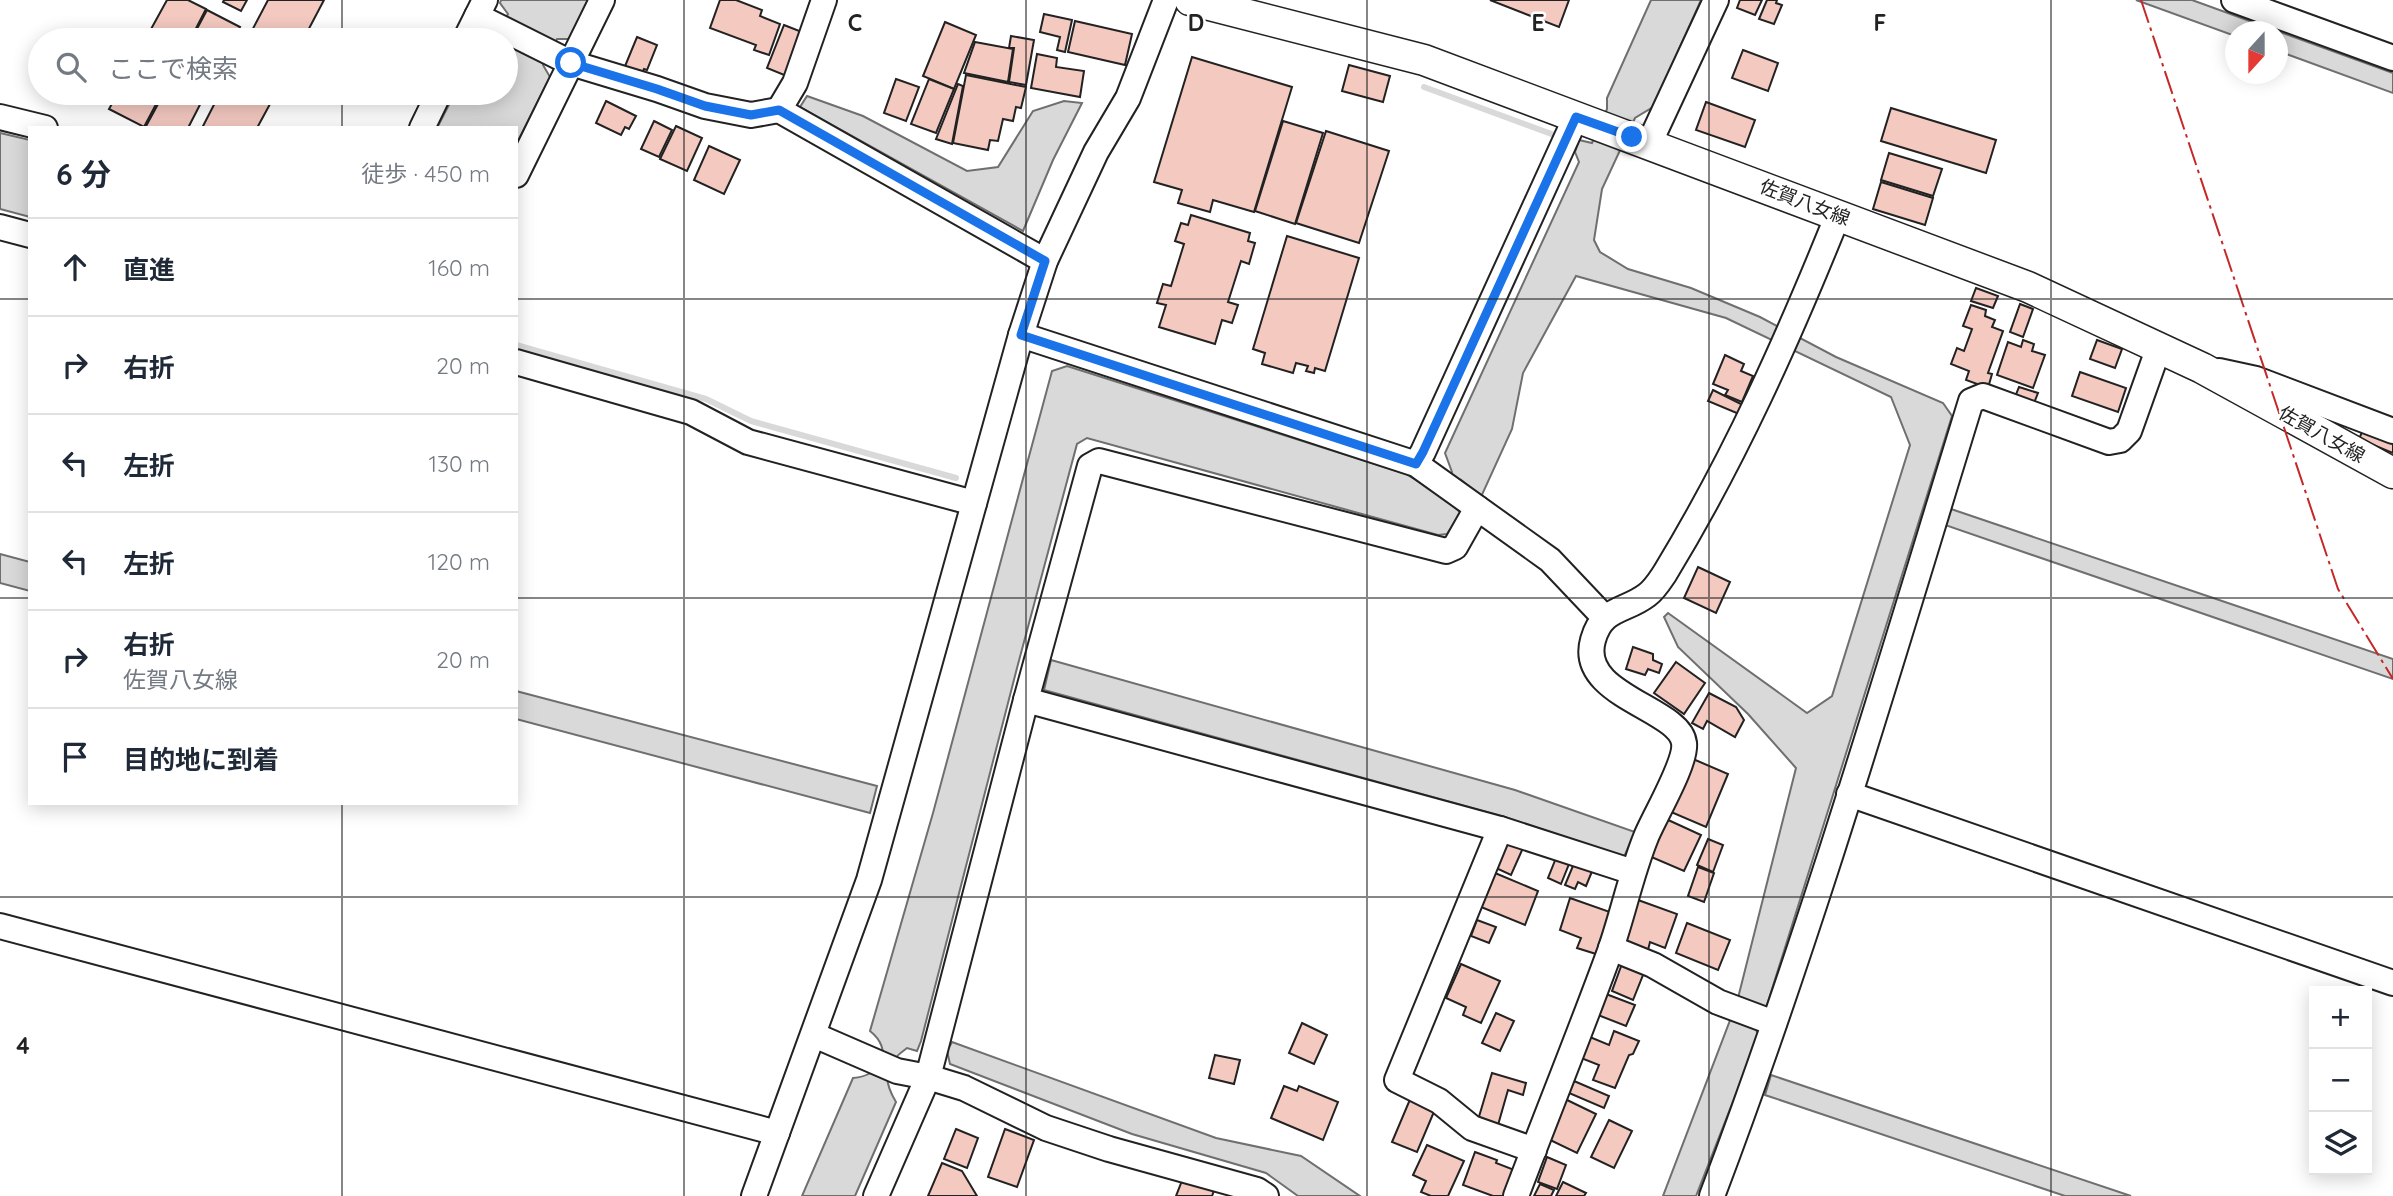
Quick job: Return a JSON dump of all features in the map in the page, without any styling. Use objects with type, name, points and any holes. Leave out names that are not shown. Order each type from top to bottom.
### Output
[{"type":"main road","name":"佐賀八女線","points":[[1190,0],[1424,60],[2028,287],[2202,368],[2393,473]]},
{"type":"street","points":[[518,171],[602,0]]},
{"type":"street","points":[[779,110],[795,83],[824,0]]},
{"type":"street","points":[[754,1196],[869,880],[1021,335],[1045,261],[1096,152],[1128,98],[1166,0]]},
{"type":"street","points":[[1641,140],[1716,0]]},
{"type":"street","points":[[2234,0],[2393,58]]},
{"type":"street","points":[[471,28],[481,8],[514,28]]},
{"type":"street","points":[[518,31],[571,63],[705,106],[751,115],[779,110],[1045,261]]},
{"type":"street","points":[[423,126],[433,105]]},
{"type":"street","points":[[0,117],[37,126]]},
{"type":"street","points":[[1416,464],[1585,120]]},
{"type":"street","points":[[1516,1196],[1611,948],[1646,835],[1683,757],[1685,741],[1676,728],[1613,688],[1595,669],[1591,649],[1593,636],[1604,617],[1645,597],[1656,588],[1697,520],[1759,401],[1838,215]]},
{"type":"street","points":[[0,227],[28,234]]},
{"type":"street","points":[[1021,335],[1416,464],[1550,561],[1604,617]]},
{"type":"street","points":[[1712,1196],[1751,1093],[1760,1018],[1849,794],[1971,401],[1983,396],[2109,442],[2120,440],[2129,431],[2160,347]]},
{"type":"street","points":[[518,363],[691,412],[748,442],[974,503]]},
{"type":"street","points":[[2202,368],[2256,379],[2393,431]]},
{"type":"street","points":[[876,1196],[928,1077],[1026,699],[1090,467],[1099,461],[1446,551],[1455,547],[1477,508]]},
{"type":"street","points":[[1026,699],[1500,829],[1633,872]]},
{"type":"street","points":[[1849,794],[2393,983]]},
{"type":"street","points":[[1500,829],[1397,1080],[1439,1101],[1472,1128],[1534,1150]]},
{"type":"street","points":[[0,926],[777,1133]]},
{"type":"street","points":[[1611,948],[1653,965],[1718,1002],[1760,1018]]},
{"type":"street","points":[[814,1035],[897,1072],[928,1077],[964,1088],[1046,1128],[1109,1149],[1257,1190],[1266,1196]]},
{"type":"shaded area","points":[[501,0],[589,0],[570,39],[557,39],[543,65],[550,77],[518,141],[518,126],[438,126],[449,105],[518,105],[518,28],[500,28],[508,14],[500,3]]},
{"type":"shaded area","points":[[1651,0],[1701,0],[1653,107],[1635,118],[1602,189],[1594,240],[1600,252],[1628,269],[1691,288],[1760,317],[1836,357],[1943,403],[1952,416],[1767,1005],[1758,1011],[1753,1025],[1759,1035],[1696,1196],[1663,1196],[1737,1002],[1796,768],[1748,714],[1678,647],[1664,617],[1668,613],[1807,713],[1832,696],[1910,445],[1891,397],[1726,318],[1576,276],[1523,373],[1512,429],[1481,497],[1461,480],[1446,499],[1461,513],[1447,534],[1438,535],[1087,438],[1077,444],[921,1041],[917,1051],[907,1048],[890,1066],[887,1079],[896,1102],[855,1196],[802,1196],[853,1078],[871,1072],[881,1061],[882,1046],[870,1031],[933,813],[1052,371],[1067,366],[1406,474],[1438,493],[1452,472],[1445,453],[1579,162],[1575,152],[1579,140],[1592,143],[1607,109],[1607,98]]},
{"type":"shaded area","points":[[2136,0],[2192,0],[2250,21],[2225,21],[2225,32]]},
{"type":"shaded area","points":[[2288,35],[2393,73],[2393,93],[2288,55]]},
{"type":"shaded area","points":[[807,96],[863,116],[967,171],[998,167],[1033,111],[1064,101],[1082,103],[1053,160],[1023,231],[800,107]]},
{"type":"shaded area","points":[[0,133],[28,140],[28,216],[0,209]]},
{"type":"shaded area","points":[[1951,509],[2393,659],[2393,679],[1945,525]]},
{"type":"shaded area","points":[[0,554],[28,561],[28,590],[0,583]]},
{"type":"shaded area","points":[[1051,660],[1515,790],[1635,832],[1624,857],[1505,817],[1044,690]]},
{"type":"shaded area","points":[[518,692],[877,786],[870,813],[518,720]]},
{"type":"shaded area","points":[[952,1042],[1216,1138],[1301,1156],[1360,1196],[1298,1196],[1266,1173],[1132,1134],[950,1064],[947,1051]]},
{"type":"shaded area","points":[[1771,1075],[2131,1196],[2065,1196],[1765,1095]]},
{"type":"building","points":[[167,0],[188,0],[206,9],[196,28],[152,28]]},
{"type":"building","points":[[247,0],[241,11],[223,2]]},
{"type":"building","points":[[268,0],[324,0],[309,28],[253,28]]},
{"type":"building","points":[[720,0],[736,0],[762,10],[760,16],[780,24],[769,55],[754,50],[756,45],[710,28]]},
{"type":"building","points":[[1490,0],[1569,0],[1559,27]]},
{"type":"building","points":[[1740,0],[1762,0],[1755,15],[1737,8]]},
{"type":"building","points":[[1767,0],[1777,0],[1776,3],[1782,5],[1774,24],[1759,19]]},
{"type":"building","points":[[207,10],[240,27],[239,28],[197,28]]},
{"type":"building","points":[[1044,14],[1072,20],[1065,52],[1057,50],[1060,37],[1040,32]]},
{"type":"building","points":[[1075,21],[1132,34],[1125,65],[1068,52]]},
{"type":"building","points":[[945,22],[976,35],[954,89],[923,76]]},
{"type":"building","points":[[784,25],[807,34],[789,77],[767,68]]},
{"type":"building","points":[[1011,36],[1034,40],[1026,85],[1009,82],[1014,48],[1009,48]]},
{"type":"building","points":[[637,37],[657,45],[647,70],[644,69],[640,78],[623,71]]},
{"type":"building","points":[[975,42],[1013,49],[1008,82],[964,73]]},
{"type":"building","points":[[1743,50],[1778,63],[1768,91],[1732,78]]},
{"type":"building","points":[[1037,54],[1057,58],[1056,67],[1084,71],[1080,97],[1031,88]]},
{"type":"building","points":[[1192,57],[1292,87],[1254,212],[1213,200],[1210,212],[1178,203],[1182,190],[1154,182]]},
{"type":"building","points":[[1349,65],[1390,76],[1383,102],[1342,91]]},
{"type":"building","points":[[966,75],[1026,87],[1021,108],[1016,107],[1013,121],[1003,119],[998,141],[990,140],[988,150],[953,143]]},
{"type":"building","points":[[896,79],[919,87],[906,121],[884,113]]},
{"type":"building","points":[[929,79],[954,89],[936,133],[911,124]]},
{"type":"building","points":[[958,84],[963,86],[952,144],[936,139]]},
{"type":"building","points":[[606,101],[636,116],[629,129],[625,127],[621,135],[596,123]]},
{"type":"building","points":[[1706,102],[1755,120],[1745,147],[1696,130]]},
{"type":"building","points":[[111,105],[156,105],[145,126],[109,109]]},
{"type":"building","points":[[157,105],[200,105],[189,126],[146,126]]},
{"type":"building","points":[[214,105],[269,105],[258,126],[203,126]]},
{"type":"building","points":[[1891,108],[1996,140],[1986,173],[1881,141]]},
{"type":"building","points":[[654,121],[672,130],[659,157],[641,149]]},
{"type":"building","points":[[1283,121],[1323,133],[1295,224],[1255,211]]},
{"type":"building","points":[[676,126],[702,138],[687,171],[660,159]]},
{"type":"building","points":[[1326,131],[1389,151],[1359,243],[1296,223]]},
{"type":"building","points":[[709,146],[740,160],[724,194],[694,180]]},
{"type":"building","points":[[1889,153],[1942,169],[1933,196],[1881,180]]},
{"type":"building","points":[[1881,182],[1933,198],[1925,225],[1873,209]]},
{"type":"building","points":[[1191,215],[1250,233],[1248,241],[1255,243],[1249,264],[1241,261],[1228,302],[1238,305],[1232,323],[1222,320],[1215,344],[1159,327],[1166,305],[1157,303],[1163,284],[1171,286],[1184,244],[1175,241],[1181,223],[1188,225]]},
{"type":"building","points":[[1287,236],[1359,258],[1325,371],[1315,368],[1314,373],[1306,371],[1308,366],[1296,363],[1293,373],[1262,364],[1265,353],[1253,349]]},
{"type":"building","points":[[1976,288],[1998,296],[1993,308],[1971,301]]},
{"type":"building","points":[[2020,304],[2033,309],[2023,337],[2010,332]]},
{"type":"building","points":[[1971,305],[1986,310],[1985,316],[1995,320],[1992,327],[2003,331],[1988,373],[1992,374],[1988,388],[1966,380],[1969,371],[1951,364],[1957,348],[1964,351],[1972,329],[1963,326]]},
{"type":"building","points":[[2023,340],[2034,344],[2032,351],[2045,355],[2033,388],[1997,375],[2008,342],[2021,347]]},
{"type":"building","points":[[2097,340],[2122,349],[2115,368],[2090,359]]},
{"type":"building","points":[[1725,355],[1744,364],[1741,371],[1753,376],[1742,402],[1725,395],[1728,390],[1713,384]]},
{"type":"building","points":[[2080,372],[2126,388],[2118,412],[2072,396]]},
{"type":"building","points":[[2019,387],[2038,393],[2034,403],[2015,397]]},
{"type":"building","points":[[1713,390],[1743,405],[1739,414],[1708,401]]},
{"type":"building","points":[[2365,425],[2393,437],[2393,453],[2359,439]]},
{"type":"building","points":[[1698,567],[1730,582],[1716,613],[1684,598]]},
{"type":"building","points":[[1633,647],[1653,654],[1653,660],[1662,664],[1659,673],[1648,669],[1645,675],[1626,669]]},
{"type":"building","points":[[1676,662],[1705,683],[1684,714],[1654,693]]},
{"type":"building","points":[[1709,693],[1736,707],[1744,720],[1735,737],[1707,721],[1703,729],[1692,723]]},
{"type":"building","points":[[1693,759],[1728,774],[1706,827],[1671,812]]},
{"type":"building","points":[[1666,819],[1701,835],[1684,871],[1649,856]]},
{"type":"building","points":[[1708,839],[1723,845],[1713,872],[1697,865]]},
{"type":"building","points":[[1507,841],[1523,848],[1511,875],[1496,868]]},
{"type":"building","points":[[1556,858],[1569,864],[1561,884],[1548,878]]},
{"type":"building","points":[[1575,861],[1593,869],[1586,886],[1578,882],[1575,889],[1565,885]]},
{"type":"building","points":[[1698,867],[1714,873],[1704,902],[1688,896]]},
{"type":"building","points":[[1495,873],[1538,891],[1525,925],[1481,907]]},
{"type":"building","points":[[1570,898],[1610,912],[1596,954],[1577,948],[1581,938],[1560,930]]},
{"type":"building","points":[[1638,900],[1677,914],[1665,948],[1650,942],[1648,950],[1623,941]]},
{"type":"building","points":[[1477,920],[1496,927],[1489,943],[1471,936]]},
{"type":"building","points":[[1687,923],[1730,940],[1718,970],[1676,953]]},
{"type":"building","points":[[1623,961],[1645,970],[1633,1000],[1612,991]]},
{"type":"building","points":[[1461,964],[1500,981],[1481,1023],[1463,1015],[1466,1007],[1446,998]]},
{"type":"building","points":[[1606,994],[1635,1005],[1626,1026],[1598,1015]]},
{"type":"building","points":[[1496,1013],[1514,1021],[1500,1051],[1482,1043]]},
{"type":"building","points":[[1302,1023],[1327,1035],[1314,1064],[1289,1053]]},
{"type":"building","points":[[1614,1031],[1639,1041],[1633,1054],[1629,1055],[1615,1088],[1593,1080],[1599,1065],[1581,1058],[1590,1037],[1609,1045]]},
{"type":"building","points":[[1215,1055],[1240,1060],[1234,1084],[1209,1078]]},
{"type":"building","points":[[1492,1073],[1526,1083],[1523,1095],[1508,1090],[1498,1125],[1478,1120]]},
{"type":"building","points":[[1574,1081],[1609,1096],[1604,1108],[1569,1093]]},
{"type":"building","points":[[1284,1086],[1297,1091],[1299,1086],[1338,1102],[1323,1140],[1271,1118]]},
{"type":"building","points":[[1411,1097],[1436,1107],[1417,1152],[1392,1142]]},
{"type":"building","points":[[1565,1099],[1596,1114],[1577,1153],[1546,1138]]},
{"type":"building","points":[[1609,1120],[1632,1131],[1614,1168],[1591,1157]]},
{"type":"building","points":[[956,1129],[978,1138],[967,1168],[944,1159]]},
{"type":"building","points":[[1005,1129],[1034,1140],[1017,1187],[988,1177]]},
{"type":"building","points":[[1427,1145],[1464,1161],[1448,1196],[1431,1196],[1421,1192],[1426,1181],[1413,1175]]},
{"type":"building","points":[[1475,1152],[1517,1171],[1508,1196],[1493,1196],[1463,1185]]},
{"type":"building","points":[[1547,1157],[1566,1165],[1557,1189],[1538,1182]]},
{"type":"building","points":[[942,1163],[962,1171],[977,1196],[928,1196]]},
{"type":"building","points":[[1185,1173],[1216,1185],[1212,1196],[1176,1196]]},
{"type":"building","points":[[1563,1182],[1586,1193],[1584,1196],[1556,1196]]},
{"type":"building","points":[[1540,1184],[1554,1190],[1551,1196],[1534,1196]]},
{"type":"waterway","points":[[1424,87],[1557,136]]},
{"type":"waterway","points":[[518,346],[706,399],[751,421],[956,478]]},
{"type":"power","points":[[2141,0],[2338,589],[2393,679]]},
{"type":"route","points":[[571,63],[705,106],[751,115],[779,110],[1045,261],[1021,335],[1416,464],[1576,117],[1632,137]]}]
